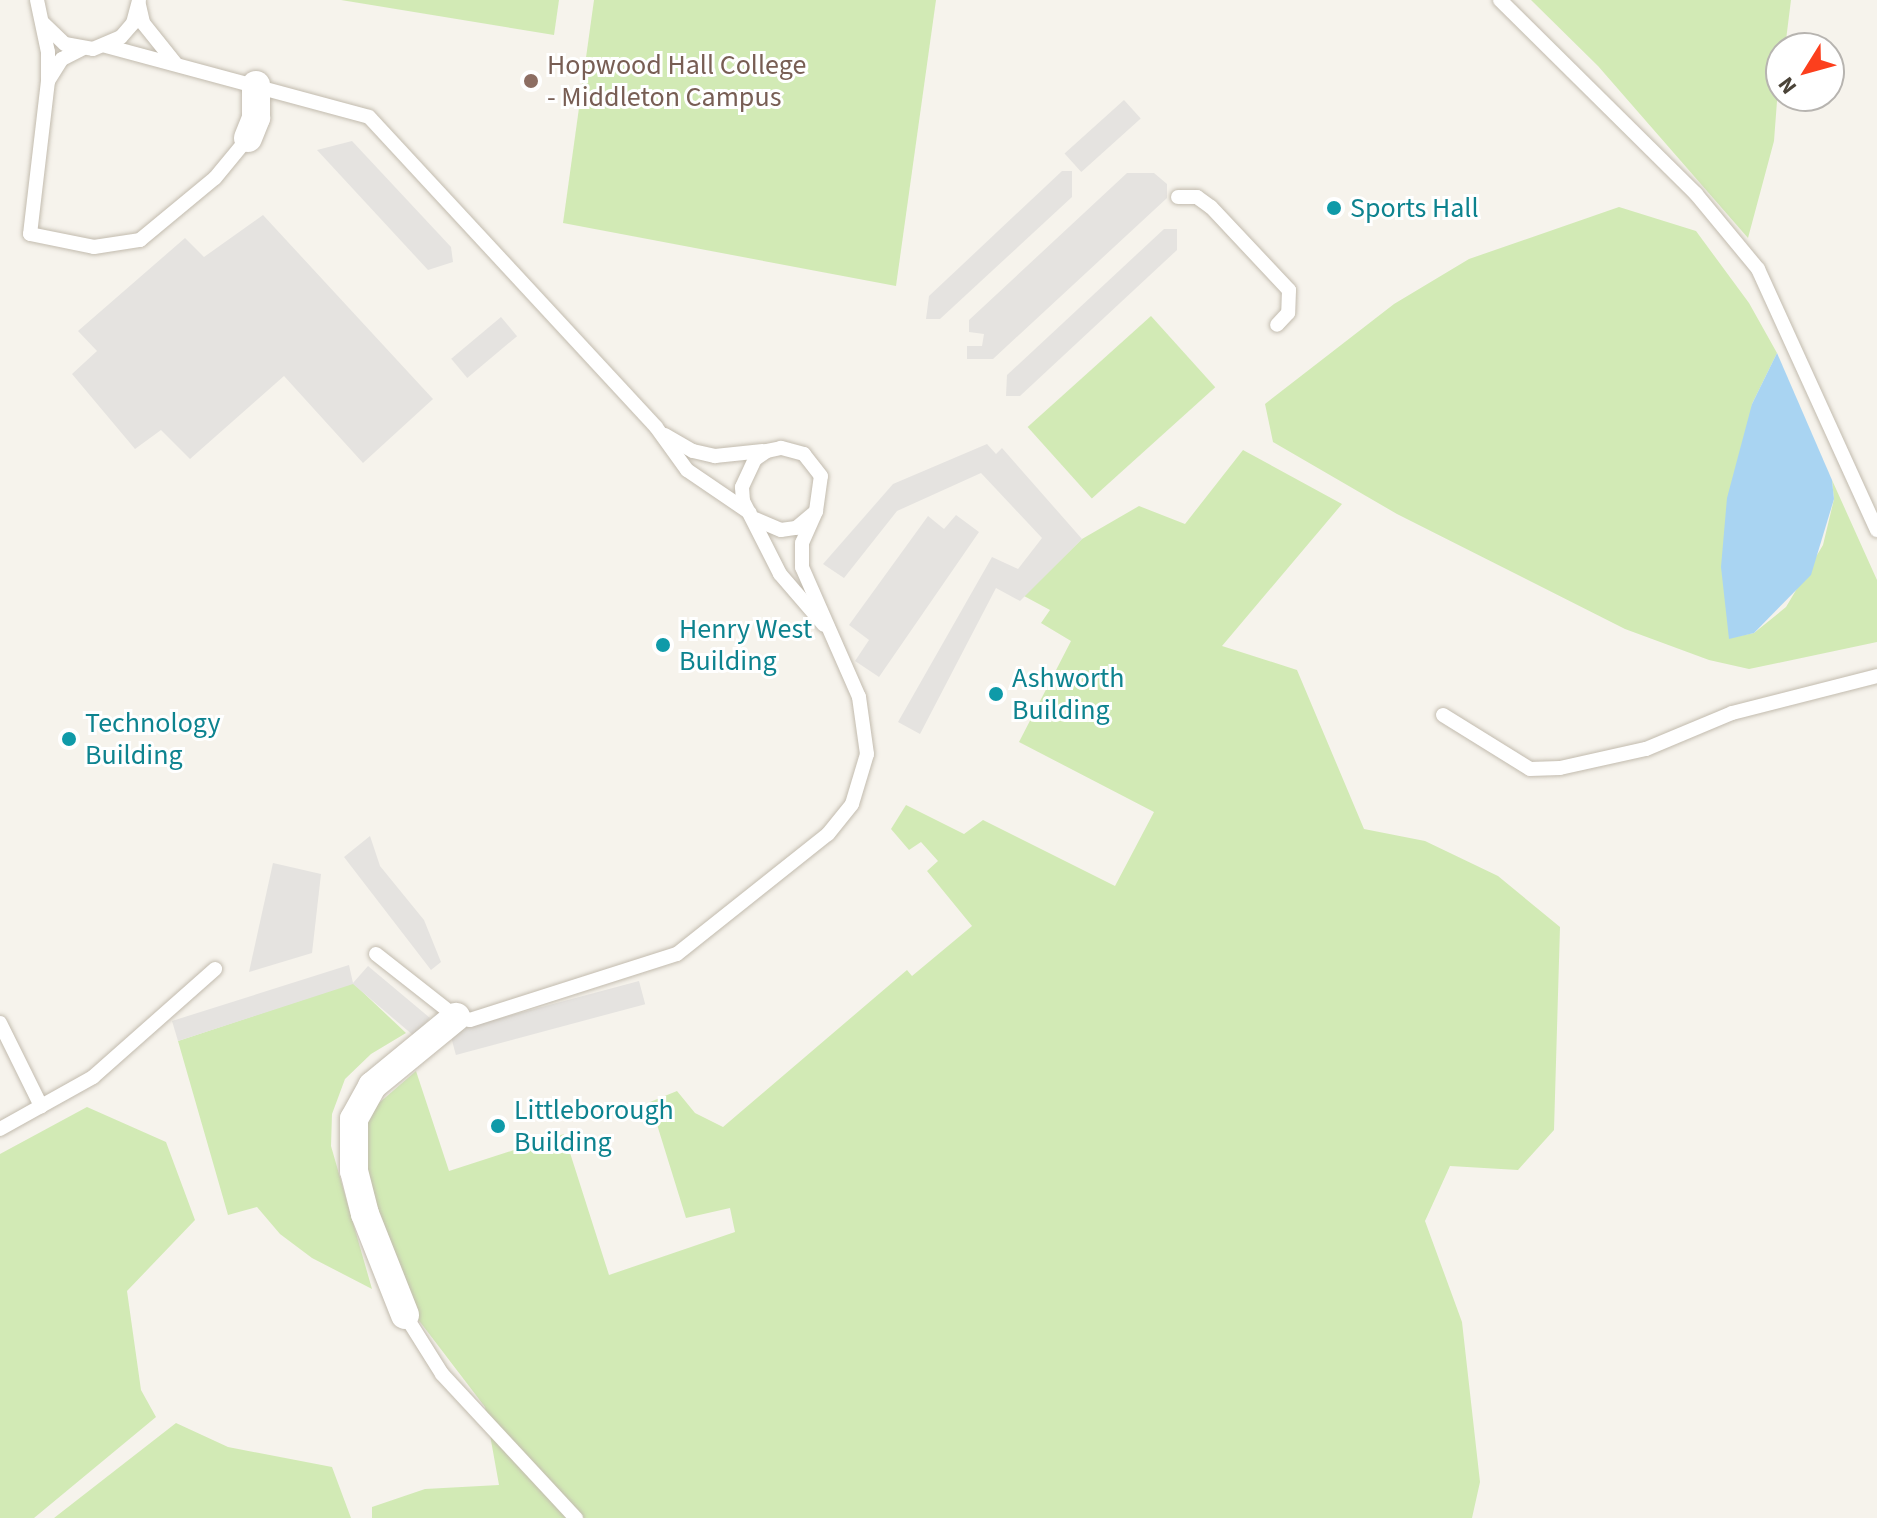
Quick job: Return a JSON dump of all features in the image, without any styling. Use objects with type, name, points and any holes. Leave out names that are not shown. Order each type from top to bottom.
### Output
[{"type":"street","points":[[248,138],[256,118],[256,85]]},
{"type":"street","points":[[405,1315],[354,1171],[354,1119],[372,1086],[456,1017]]},
{"type":"lane","points":[[37,0],[43,23],[48,81],[30,234],[94,247],[140,240],[215,178],[248,138]]},
{"type":"lane","points":[[106,46],[133,23],[139,0]]},
{"type":"lane","points":[[139,0],[143,23],[176,64]]},
{"type":"lane","points":[[1500,0],[1696,194],[1758,269],[1877,530]]},
{"type":"lane","points":[[43,23],[65,44],[82,49]]},
{"type":"lane","points":[[48,81],[62,59],[82,49],[106,46],[354,111],[384,128],[656,427],[700,482],[752,516],[781,530],[796,528],[816,511]]},
{"type":"lane","points":[[1178,197],[1197,197],[1211,207],[1289,290],[1288,313],[1277,325]]},
{"type":"lane","points":[[376,954],[456,1017],[470,1020],[651,967],[744,905],[828,834],[852,804],[867,754],[859,697],[800,554],[823,484],[814,464],[796,450],[705,454],[674,442],[656,427]]},
{"type":"lane","points":[[767,451],[745,473],[743,501],[780,574],[836,641]]},
{"type":"lane","points":[[1443,715],[1530,769],[1560,768],[1646,749],[1732,713],[1877,676]]},
{"type":"lane","points":[[0,1129],[93,1077],[131,1048],[215,969]]},
{"type":"lane","points":[[0,1023],[41,1106]]},
{"type":"lane","points":[[405,1315],[442,1374],[576,1518]]},
{"type":"green space","points":[[341,0],[559,0],[554,35]]},
{"type":"green space","points":[[594,0],[936,0],[896,286],[563,223]]},
{"type":"green space","points":[[1531,0],[1791,0],[1787,32],[1765,32],[1765,112],[1776,112],[1774,141],[1748,238],[1598,66]]},
{"type":"green space","points":[[1619,207],[1696,231],[1749,303],[1777,353],[1752,404],[1729,638],[1754,633],[1786,607],[1823,545],[1834,499],[1832,480],[1877,580],[1877,642],[1749,669],[1709,660],[1625,629],[1397,514],[1273,442],[1265,404],[1394,304],[1469,259]]},
{"type":"green space","points":[[1151,316],[1215,387],[1092,498],[1028,427]]},
{"type":"green space","points":[[1243,450],[1342,504],[1222,646],[1297,670],[1364,829],[1425,841],[1498,876],[1560,927],[1554,1130],[1518,1170],[1450,1166],[1425,1221],[1462,1322],[1480,1482],[1472,1518],[372,1518],[372,1507],[425,1489],[499,1485],[485,1407],[414,1314],[362,1181],[364,1116],[416,1071],[449,1171],[564,1134],[609,1275],[735,1232],[730,1208],[686,1218],[650,1102],[677,1091],[695,1113],[723,1127],[907,970],[912,976],[972,926],[927,871],[938,861],[921,842],[909,850],[891,829],[906,805],[964,834],[983,820],[1115,886],[1154,812],[1019,742],[1071,641],[1041,623],[1050,610],[1024,596],[1082,539],[1139,506],[1185,524]]},
{"type":"green space","points":[[353,983],[406,1033],[371,1054],[345,1079],[332,1114],[331,1146],[372,1289],[312,1258],[280,1234],[257,1207],[228,1215],[178,1041]]},
{"type":"green space","points":[[87,1107],[166,1142],[195,1220],[127,1291],[141,1390],[156,1417],[34,1518],[0,1518],[0,1154]]},
{"type":"green space","points":[[176,1423],[228,1447],[332,1467],[351,1518],[54,1518]]},
{"type":"shaded area","points":[[1124,100],[1141,119],[1081,172],[1065,154]]},
{"type":"shaded area","points":[[352,141],[451,247],[453,262],[428,270],[317,150]]},
{"type":"shaded area","points":[[1062,171],[1072,171],[1072,197],[940,319],[926,319],[929,296]]},
{"type":"shaded area","points":[[1127,173],[1154,173],[1167,184],[1167,198],[993,359],[967,359],[967,346],[982,346],[984,334],[969,332],[969,320]]},
{"type":"shaded area","points":[[263,215],[433,399],[363,463],[284,376],[190,459],[161,430],[135,449],[72,374],[97,351],[78,331],[185,238],[204,257]]},
{"type":"shaded area","points":[[1164,229],[1177,229],[1177,250],[1020,396],[1006,396],[1007,375]]},
{"type":"shaded area","points":[[501,317],[517,336],[467,378],[451,359]]},
{"type":"shaded area","points":[[987,444],[996,454],[1002,448],[1082,539],[1020,601],[996,588],[920,734],[898,722],[992,557],[1018,569],[1042,538],[981,473],[897,511],[844,578],[823,564],[893,484]]},
{"type":"shaded area","points":[[956,515],[979,532],[879,677],[855,661],[869,640],[849,625],[928,516],[944,529]]},
{"type":"shaded area","points":[[370,836],[380,866],[424,920],[441,962],[431,970],[344,857]]},
{"type":"shaded area","points":[[273,863],[321,874],[312,953],[249,972]]},
{"type":"shaded area","points":[[349,965],[353,983],[368,966],[430,1018],[414,1036],[353,984],[178,1041],[172,1021]]},
{"type":"shaded area","points":[[639,981],[645,1004],[456,1055],[450,1032]]},
{"type":"water","points":[[1777,353],[1832,480],[1834,499],[1811,575],[1754,633],[1729,639],[1721,567],[1727,498],[1752,404]]},
{"type":"place","name":"Hopwood Hall College - Middleton Campus","points":[[531,81]]},
{"type":"place","name":"Sports Hall","points":[[1334,208]]},
{"type":"place","name":"Henry West Building","points":[[663,645]]},
{"type":"place","name":"Ashworth Building","points":[[996,694]]},
{"type":"place","name":"Technology Building","points":[[69,739]]},
{"type":"place","name":"Littleborough Building","points":[[498,1126]]}]
